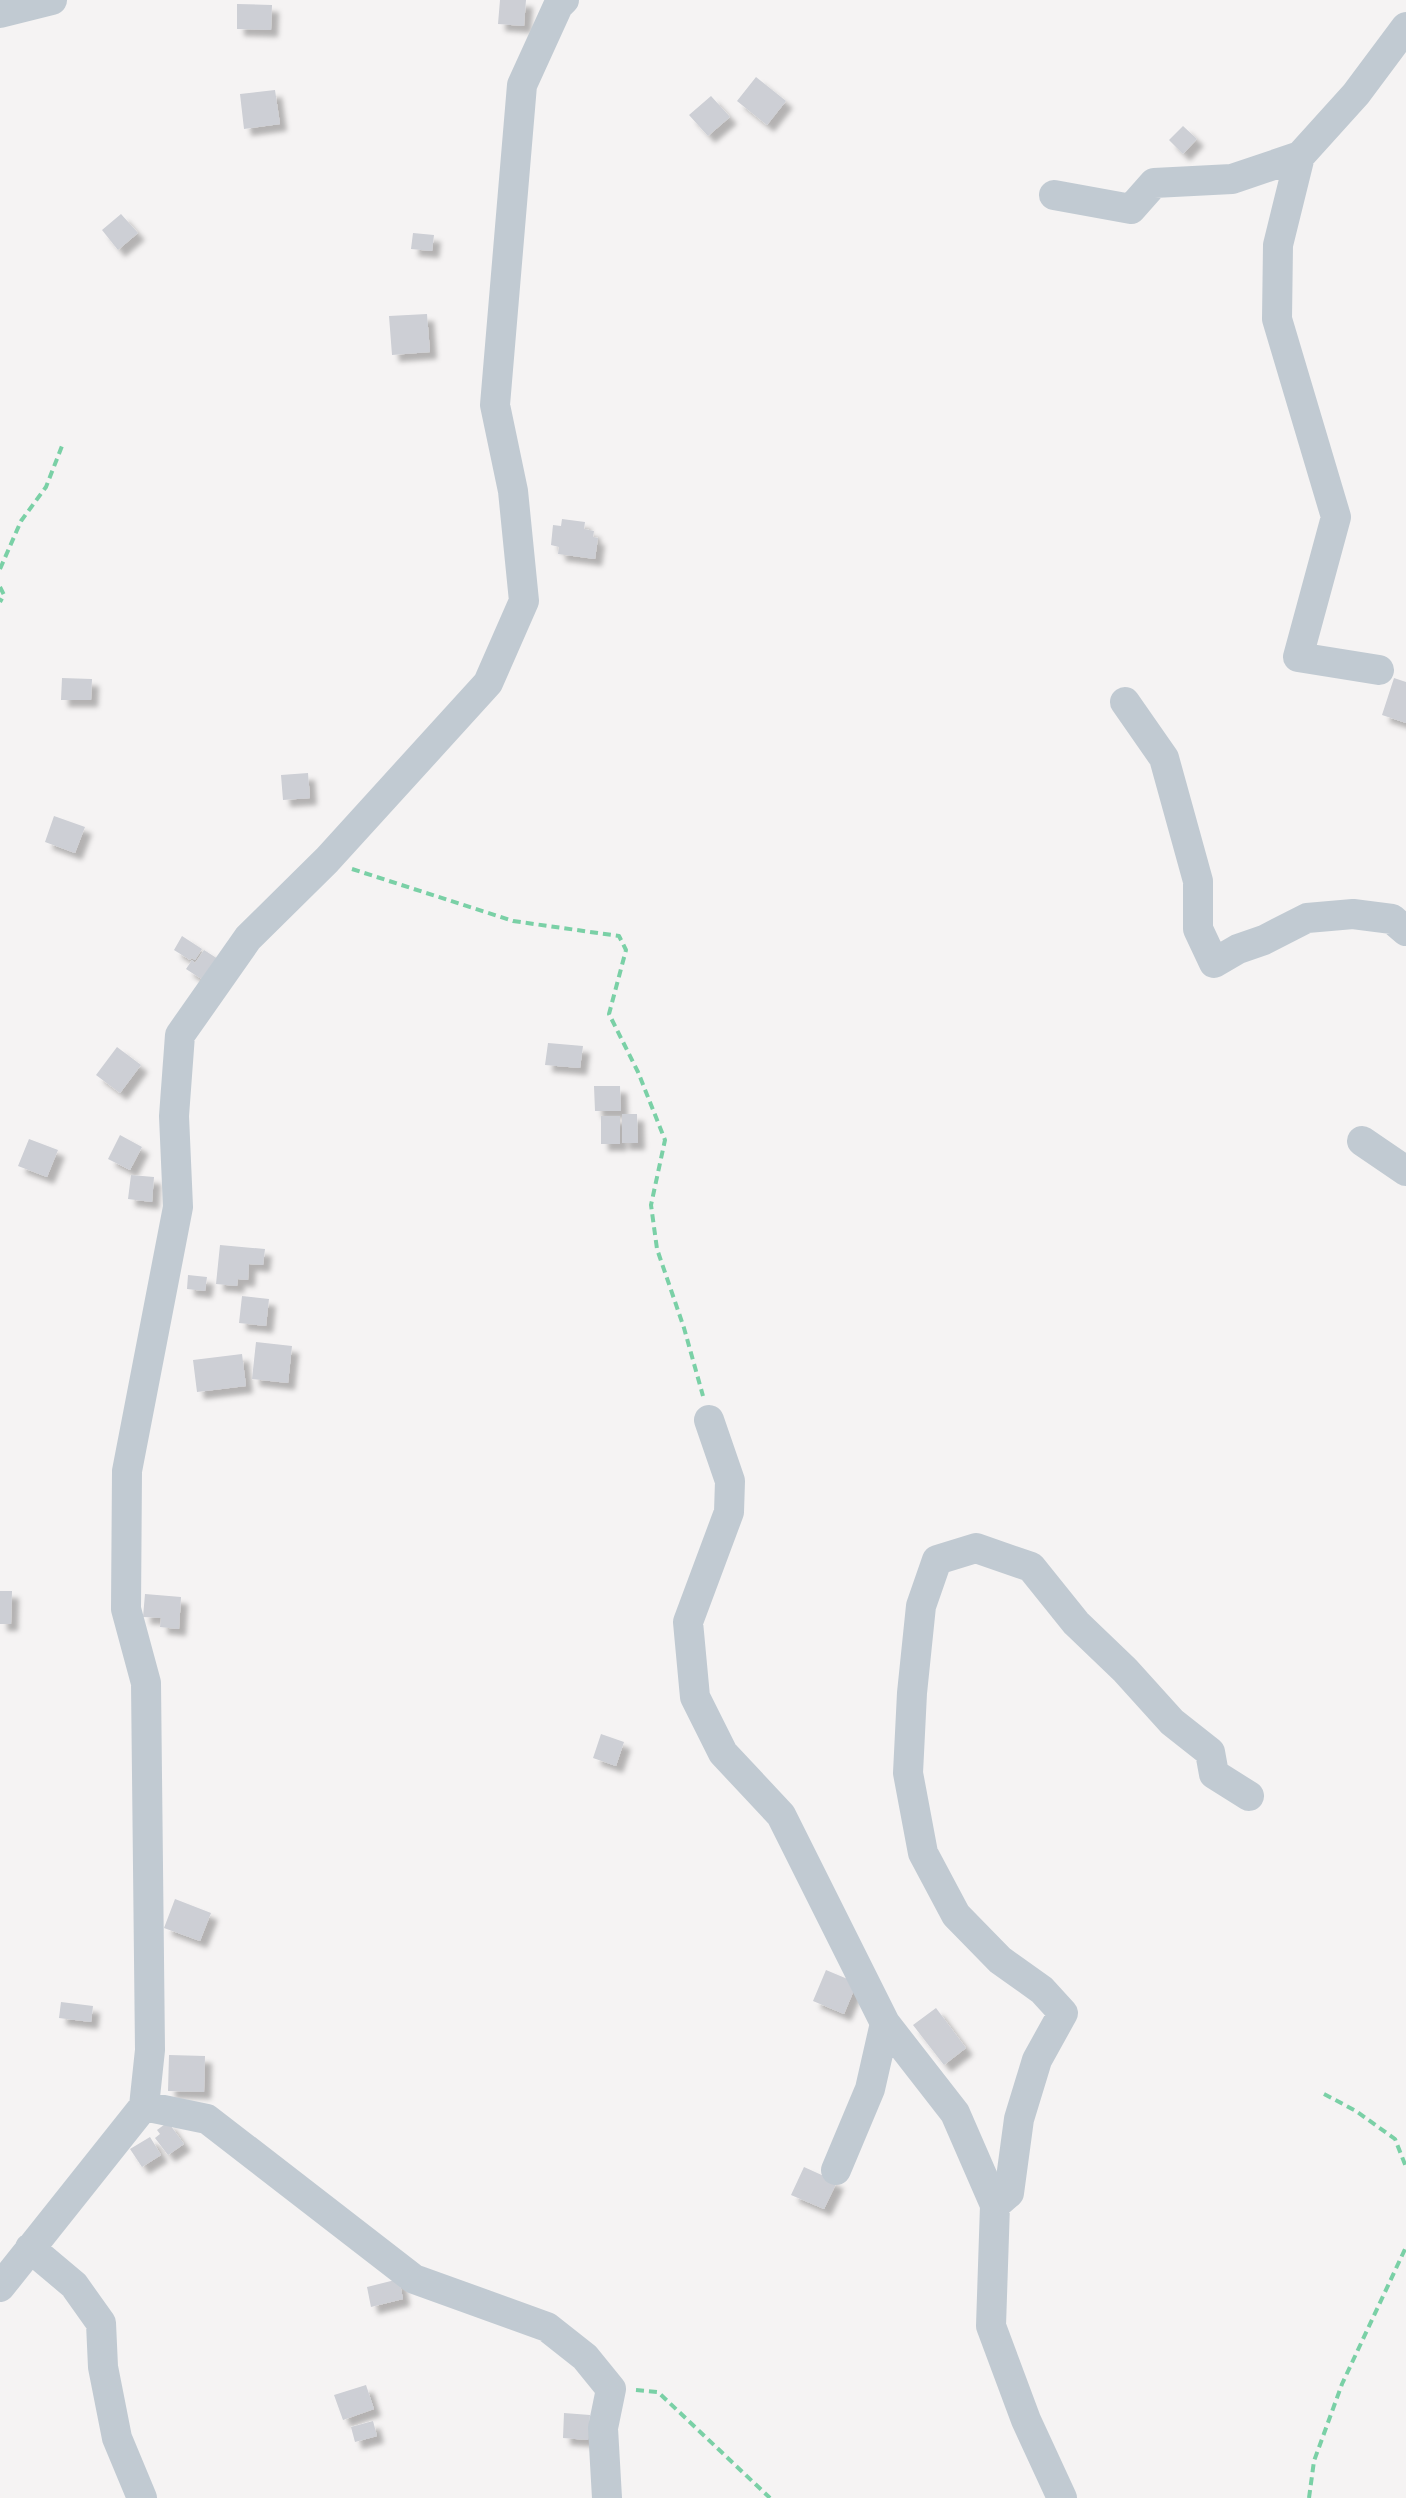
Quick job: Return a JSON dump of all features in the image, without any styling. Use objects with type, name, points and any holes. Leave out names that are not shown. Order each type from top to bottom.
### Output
[{"type":"street","points":[[0,14],[52,0]]},
{"type":"street","points":[[0,2287],[144,2106],[150,2050],[146,1684],[126,1609],[127,1471],[178,1207],[174,1116],[180,1034],[248,938],[327,860],[488,683],[524,602],[514,491],[494,405],[522,85],[564,0]]},
{"type":"street","points":[[1380,670],[1298,657],[1336,517],[1277,320],[1278,246],[1300,156],[1356,94],[1406,27]]},
{"type":"street","points":[[1054,195],[1131,209],[1154,183],[1232,180],[1300,156]]},
{"type":"street","points":[[1126,702],[1164,758],[1198,881],[1198,928],[1214,963],[1307,918],[1353,914],[1392,918],[1406,931]]},
{"type":"street","points":[[1362,1141],[1406,1171]]},
{"type":"street","points":[[709,1420],[730,1480],[730,1512],[688,1622],[696,1697],[723,1753],[781,1815],[885,2023],[955,2112],[995,2205],[991,2326],[1026,2420],[1062,2498]]},
{"type":"street","points":[[995,2205],[1009,2193],[1019,2119],[1037,2060],[1063,2013],[1042,1990],[1000,1960],[956,1915],[922,1853],[908,1774],[912,1692],[920,1606],[937,1560],[976,1548],[1031,1567],[1076,1623],[1172,1722],[1210,1752],[1214,1774],[1250,1796]]},
{"type":"street","points":[[836,2170],[870,2090],[885,2023]]},
{"type":"street","points":[[144,2106],[208,2119],[414,2279],[547,2327],[586,2357],[611,2388],[603,2428],[607,2498]]},
{"type":"street","points":[[30,2248],[74,2285],[102,2324],[103,2367],[117,2438],[142,2498]]},
{"type":"path","points":[[0,570],[21,521],[46,488],[62,446]]},
{"type":"path","points":[[0,587],[4,595],[0,602]]},
{"type":"path","points":[[327,860],[513,921],[619,936],[626,950],[609,1014],[665,1140],[651,1206],[658,1249],[709,1420]]},
{"type":"path","points":[[1324,2094],[1356,2111],[1394,2139],[1406,2167]]},
{"type":"path","points":[[1309,2498],[1314,2462],[1342,2384],[1406,2247]]},
{"type":"path","points":[[611,2388],[658,2392],[770,2498]]},
{"type":"building","points":[[500,0],[526,0],[524,26],[498,24]]},
{"type":"building","points":[[237,4],[272,5],[271,30],[237,29]]},
{"type":"building","points":[[756,77],[786,101],[767,125],[737,101]]},
{"type":"building","points":[[275,90],[280,124],[244,129],[240,94]]},
{"type":"building","points":[[711,96],[730,117],[708,136],[689,115]]},
{"type":"building","points":[[1183,126],[1197,139],[1183,154],[1169,140]]},
{"type":"building","points":[[121,214],[138,233],[118,250],[102,230]]},
{"type":"building","points":[[413,233],[434,235],[432,251],[411,249]]},
{"type":"building","points":[[427,314],[430,352],[392,355],[389,316]]},
{"type":"building","points":[[562,519],[585,522],[584,529],[594,531],[593,537],[598,538],[595,559],[558,554],[559,547],[551,545],[553,525],[561,526]]},
{"type":"building","points":[[62,678],[92,679],[91,700],[61,700]]},
{"type":"building","points":[[1394,678],[1406,682],[1406,723],[1382,715]]},
{"type":"building","points":[[308,773],[310,798],[283,800],[281,775]]},
{"type":"building","points":[[54,816],[85,827],[75,853],[45,842]]},
{"type":"building","points":[[182,936],[202,949],[195,960],[174,950]]},
{"type":"building","points":[[204,950],[218,959],[203,980],[186,969]]},
{"type":"building","points":[[548,1043],[583,1046],[580,1068],[545,1065]]},
{"type":"building","points":[[117,1047],[141,1065],[120,1093],[96,1075]]},
{"type":"building","points":[[594,1086],[620,1086],[621,1111],[595,1111]]},
{"type":"building","points":[[622,1114],[637,1114],[638,1143],[622,1143]]},
{"type":"building","points":[[601,1116],[620,1116],[620,1144],[601,1144]]},
{"type":"building","points":[[120,1135],[142,1147],[130,1170],[108,1159]]},
{"type":"building","points":[[29,1139],[58,1150],[47,1177],[18,1166]]},
{"type":"building","points":[[131,1175],[154,1177],[152,1202],[128,1199]]},
{"type":"building","points":[[220,1245],[265,1249],[263,1265],[249,1264],[248,1280],[238,1279],[237,1286],[216,1284]]},
{"type":"building","points":[[188,1275],[207,1277],[205,1291],[187,1289]]},
{"type":"building","points":[[242,1296],[269,1299],[266,1326],[239,1323]]},
{"type":"building","points":[[256,1342],[292,1346],[288,1383],[252,1379]]},
{"type":"building","points":[[242,1354],[246,1386],[197,1392],[193,1360]]},
{"type":"building","points":[[0,1591],[12,1591],[11,1624],[0,1624]]},
{"type":"building","points":[[145,1594],[181,1597],[179,1629],[160,1627],[161,1618],[143,1617]]},
{"type":"building","points":[[601,1734],[624,1742],[616,1766],[593,1758]]},
{"type":"building","points":[[175,1899],[211,1913],[200,1941],[164,1928]]},
{"type":"building","points":[[826,1970],[857,1983],[844,2014],[813,2001]]},
{"type":"building","points":[[61,2002],[93,2006],[91,2022],[59,2018]]},
{"type":"building","points":[[936,2008],[966,2048],[944,2065],[913,2025]]},
{"type":"building","points":[[169,2055],[205,2056],[204,2092],[168,2091]]},
{"type":"building","points":[[168,2122],[184,2144],[168,2155],[155,2138],[160,2134],[157,2130]]},
{"type":"building","points":[[150,2137],[161,2155],[142,2167],[130,2149]]},
{"type":"building","points":[[804,2167],[837,2182],[824,2209],[791,2195]]},
{"type":"building","points":[[399,2279],[403,2299],[371,2307],[367,2287]]},
{"type":"building","points":[[366,2385],[374,2409],[343,2420],[334,2395]]},
{"type":"building","points":[[564,2413],[590,2415],[588,2440],[563,2438]]},
{"type":"building","points":[[373,2421],[377,2436],[355,2442],[351,2427]]}]
